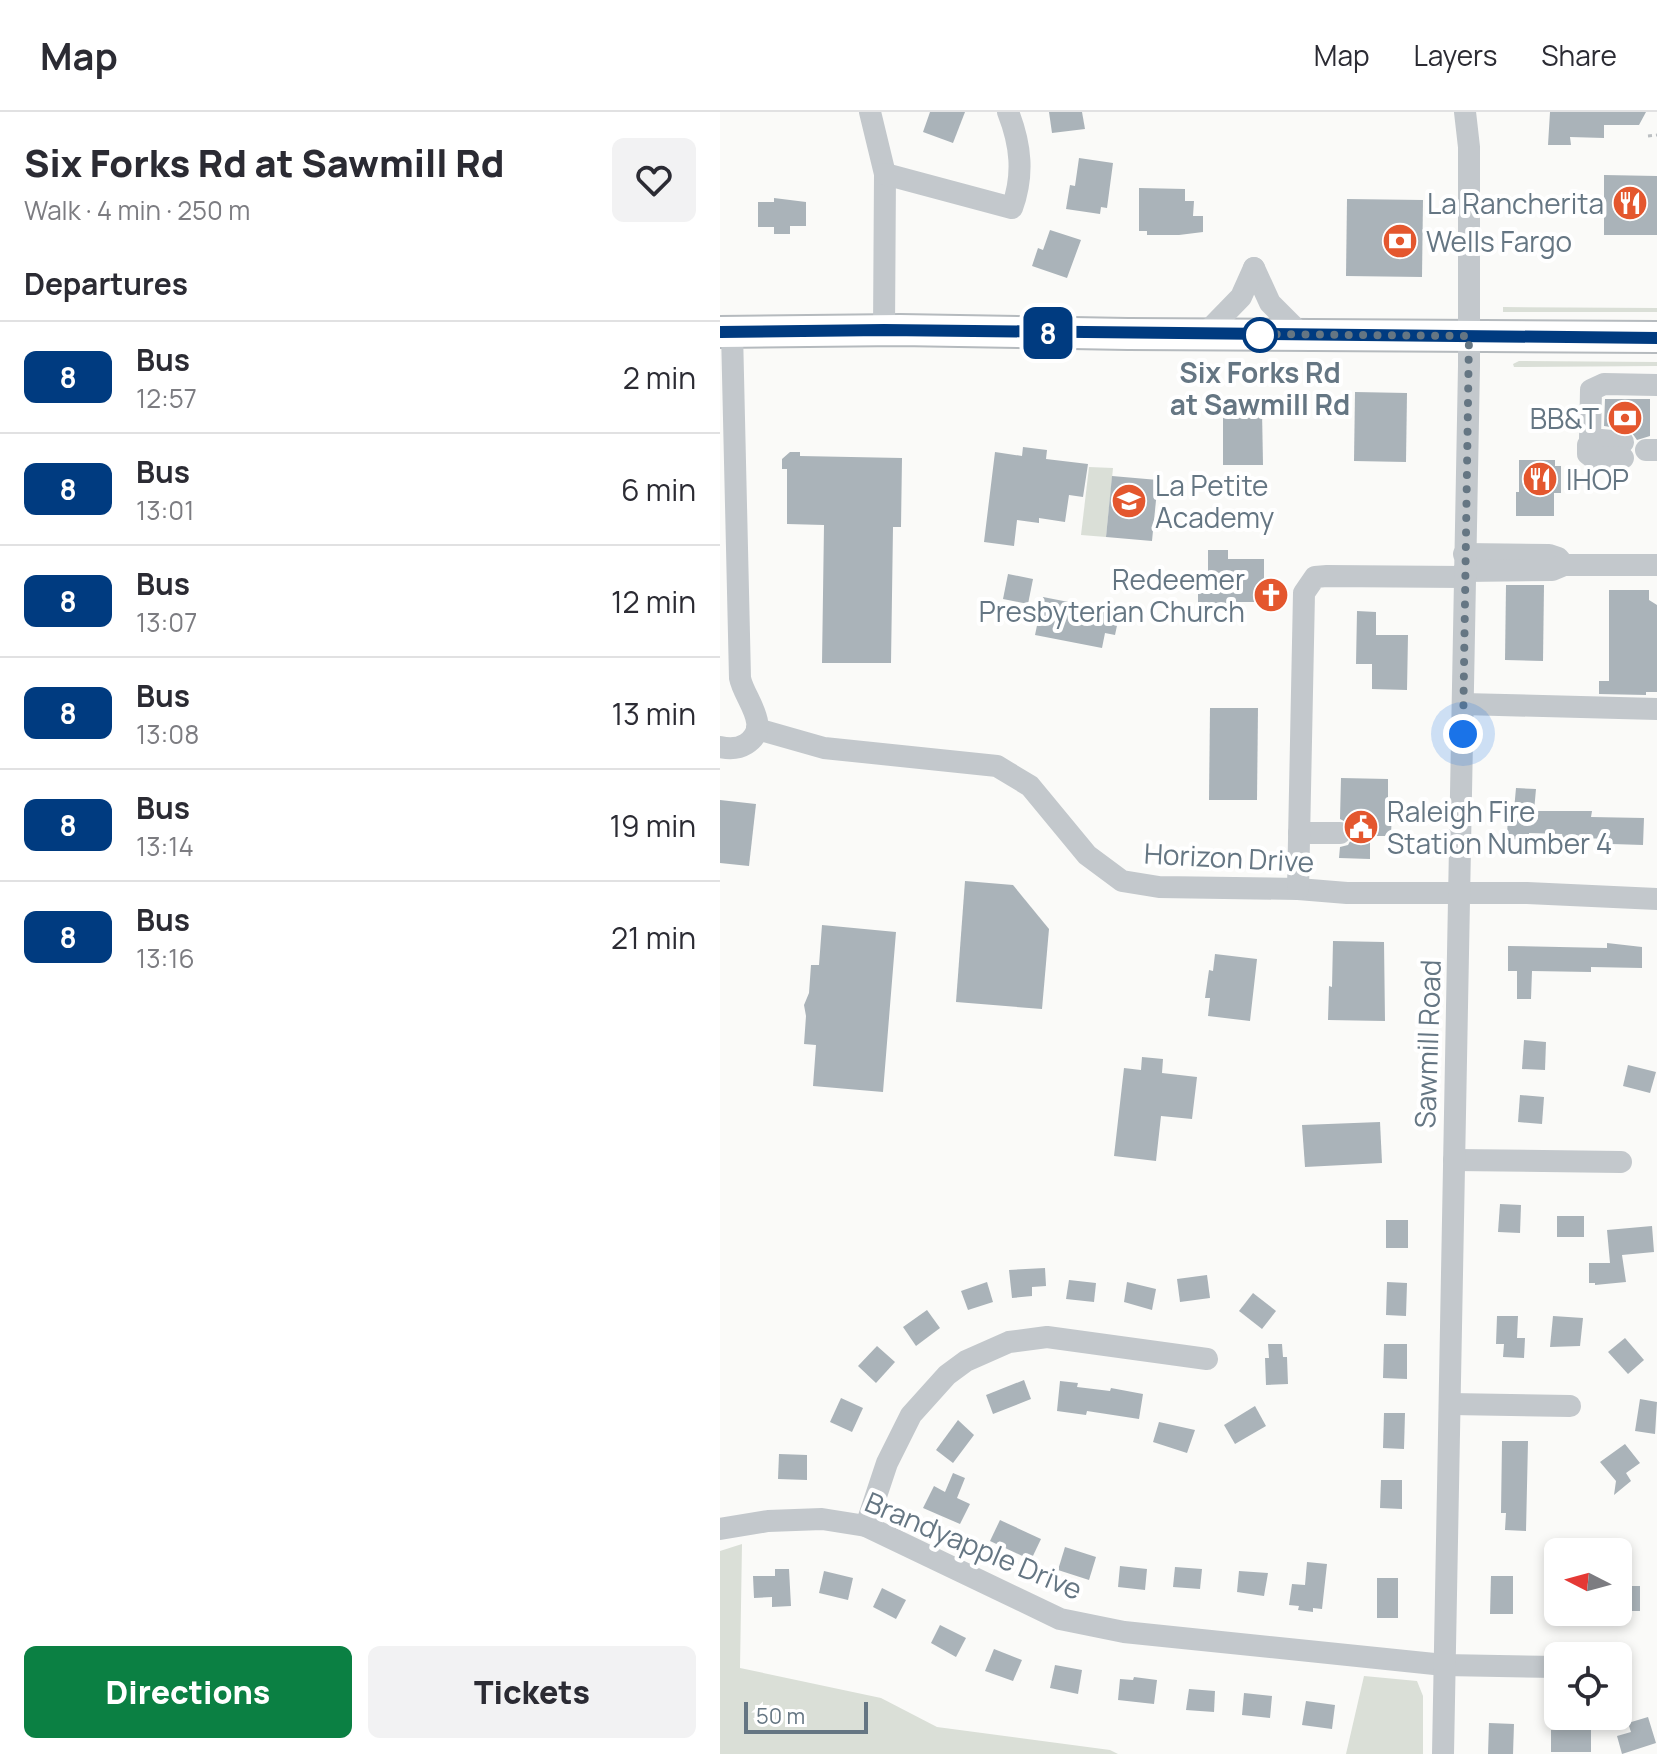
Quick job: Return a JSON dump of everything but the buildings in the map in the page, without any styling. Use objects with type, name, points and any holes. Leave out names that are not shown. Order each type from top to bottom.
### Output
[{"type":"main road","points":[[726,332],[884,330],[1657,337]]},
{"type":"street","points":[[870,112],[885,174],[884,330]]},
{"type":"street","points":[[885,174],[1012,208],[1019,189],[1021,170],[1020,152],[1008,112]]},
{"type":"street","name":"Sawmill Road","points":[[1443,1754],[1469,336],[1469,147],[1465,112]]},
{"type":"street","points":[[1206,333],[1241,297],[1254,268],[1270,303],[1302,335]]},
{"type":"street","points":[[720,747],[741,747],[755,736],[757,729],[754,707],[744,692],[740,678],[726,332]]},
{"type":"street","points":[[1642,450],[1588,441],[1590,394],[1594,388],[1604,384],[1657,385]]},
{"type":"street","points":[[1298,889],[1301,623],[1304,593],[1315,577],[1464,568],[1552,570],[1564,565],[1657,565]]},
{"type":"street","points":[[1463,704],[1657,709]]},
{"type":"street","name":"Horizon Drive","points":[[757,729],[824,748],[997,766],[1030,786],[1087,855],[1122,881],[1159,887],[1657,899]]},
{"type":"street","points":[[1299,833],[1340,833]]},
{"type":"street","points":[[1454,1160],[1621,1162]]},
{"type":"street","points":[[866,1526],[887,1463],[911,1415],[947,1375],[966,1361],[1009,1342],[1047,1337],[1207,1359]]},
{"type":"street","points":[[1450,1404],[1570,1406]]},
{"type":"street","name":"Brandyapple Drive","points":[[720,1529],[768,1521],[822,1519],[866,1526],[1060,1619],[1124,1632],[1444,1665],[1544,1667]]},
{"type":"path","points":[[1648,136],[1657,135]]},
{"type":"shaded area","points":[[1503,307],[1657,308],[1657,312],[1503,312]]},
{"type":"shaded area","points":[[1519,361],[1657,362],[1657,366],[1514,367],[1513,364]]},
{"type":"shaded area","points":[[1089,467],[1113,468],[1106,537],[1081,535]]},
{"type":"shaded area","points":[[742,1544],[740,1668],[881,1698],[937,1727],[1110,1750],[1118,1754],[720,1754],[720,1551]]},
{"type":"shaded area","points":[[1364,1676],[1417,1681],[1423,1696],[1423,1754],[1346,1754]]},
{"type":"bus line","name":"8","points":[[720,332],[884,330],[1657,338]]},
{"type":"place","name":"La Rancherita","points":[[1630,203]]},
{"type":"place","name":"Wells Fargo","points":[[1400,241]]},
{"type":"place","name":"Six Forks Rd at Sawmill Rd","points":[[1260,335]]},
{"type":"place","name":"BB&T","points":[[1625,418]]},
{"type":"place","name":"IHOP","points":[[1540,479]]},
{"type":"place","name":"La Petite Academy","points":[[1129,501]]},
{"type":"place","name":"Redeemer Presbyterian Church","points":[[1271,595]]},
{"type":"place","name":"Raleigh Fire Station Number 4","points":[[1361,827]]},
{"type":"route","points":[[1260,335],[1254,334],[1469,336],[1463,734]]}]
